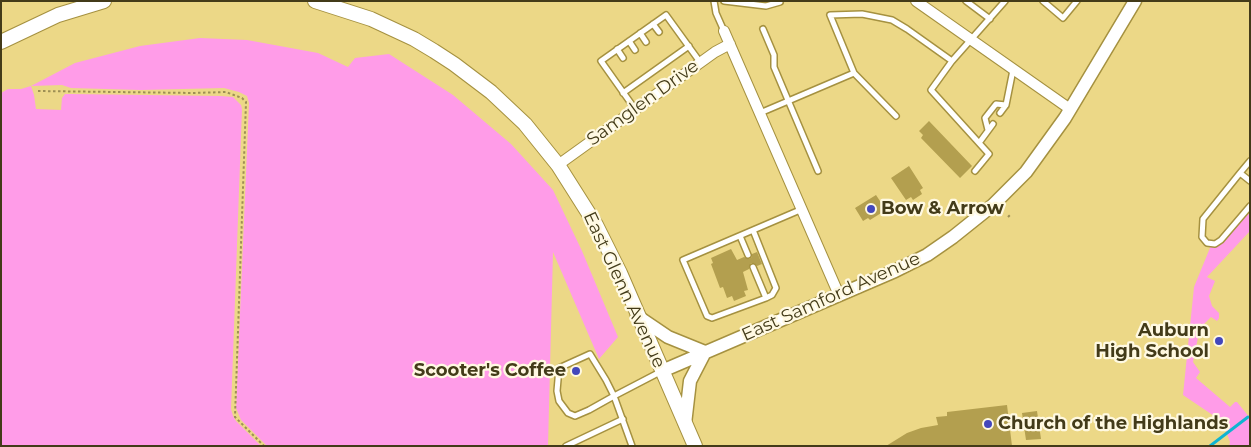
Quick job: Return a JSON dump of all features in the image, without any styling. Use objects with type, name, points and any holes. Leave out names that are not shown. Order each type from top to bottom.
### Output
[{"type":"main road","points":[[1,42],[58,15],[104,1]]},
{"type":"main road","name":"East Glenn Avenue","points":[[315,1],[349,11],[414,39],[473,77],[531,130],[558,165],[596,225],[616,265],[695,446]]},
{"type":"street","points":[[916,1],[1070,110]]},
{"type":"street","name":"East Samford Avenue","points":[[662,371],[895,271],[927,255],[953,237],[993,205],[1026,172],[1070,110],[1135,1]]},
{"type":"street","points":[[724,31],[800,210],[839,295]]},
{"type":"street","name":"Samglen Drive","points":[[558,165],[700,62],[730,44]]},
{"type":"street","points":[[637,316],[668,337],[705,352],[690,381],[685,424]]},
{"type":"lane","points":[[714,1],[716,14],[724,31]]},
{"type":"lane","points":[[724,1],[766,6],[780,2]]},
{"type":"lane","points":[[966,1],[990,19]]},
{"type":"lane","points":[[975,171],[989,154],[931,90],[952,62],[1005,1]]},
{"type":"lane","points":[[1044,1],[1063,18],[1077,1]]},
{"type":"lane","points":[[635,109],[601,61],[617,49],[666,14],[700,62]]},
{"type":"lane","points":[[896,116],[854,74],[830,15],[862,14],[892,20],[952,62]]},
{"type":"lane","points":[[653,24],[659,32]]},
{"type":"lane","points":[[763,29],[774,55],[774,67],[787,102],[818,171]]},
{"type":"lane","points":[[640,33],[646,42]]},
{"type":"lane","points":[[629,41],[635,50]]},
{"type":"lane","points":[[624,93],[649,70],[674,53],[689,46]]},
{"type":"lane","points":[[617,49],[623,58]]},
{"type":"lane","points":[[1000,113],[1006,105],[1013,70]]},
{"type":"lane","points":[[759,113],[854,74]]},
{"type":"lane","points":[[988,130],[985,118],[996,104],[1006,105]]},
{"type":"lane","points":[[979,143],[993,124]]},
{"type":"lane","points":[[1250,161],[1203,219],[1202,237],[1207,243],[1215,244],[1221,240],[1250,206]]},
{"type":"lane","points":[[1240,173],[1250,181]]},
{"type":"lane","points":[[753,230],[776,288],[772,295],[766,298],[712,318],[708,316],[683,260],[740,236],[753,230],[800,210]]},
{"type":"lane","points":[[740,236],[748,255]]},
{"type":"lane","points":[[753,268],[766,298]]},
{"type":"lane","points":[[632,446],[614,396],[590,354],[559,368],[557,390],[559,401],[568,413],[575,416],[614,396],[662,371]]},
{"type":"lane","points":[[566,446],[623,419]]},
{"type":"path","points":[[38,90],[226,92],[242,98],[246,102],[235,416],[264,446]]},
{"type":"shaded area","points":[[200,38],[247,40],[318,53],[348,67],[355,58],[389,54],[453,95],[511,144],[553,190],[582,251],[618,337],[599,359],[553,252],[548,446],[267,446],[241,420],[236,408],[249,103],[247,96],[224,88],[141,90],[71,88],[62,85],[31,86],[75,63],[140,46]]},
{"type":"shaded area","points":[[31,86],[36,109],[61,110],[62,98],[65,94],[221,96],[233,97],[241,105],[231,409],[236,421],[261,446],[1,446],[1,93],[8,89],[21,89]]},
{"type":"shaded area","points":[[1250,213],[1250,231],[1207,277],[1215,281],[1209,296],[1212,306],[1219,313],[1219,318],[1217,321],[1211,317],[1202,326],[1201,323],[1193,362],[1200,372],[1196,378],[1230,407],[1237,402],[1250,418],[1250,446],[1229,446],[1230,442],[1223,422],[1183,395],[1194,287],[1212,243]]},
{"type":"building","points":[[929,121],[972,166],[960,178],[921,138],[923,135],[919,131]]},
{"type":"building","points":[[909,166],[923,188],[920,190],[922,194],[913,200],[911,197],[906,200],[891,178]]},
{"type":"building","points":[[876,195],[886,210],[870,220],[868,218],[863,221],[855,208]]},
{"type":"building","points":[[731,249],[737,260],[744,257],[749,259],[752,257],[752,254],[757,252],[762,264],[757,266],[751,263],[749,269],[743,272],[748,290],[744,291],[746,296],[734,301],[732,296],[727,298],[723,287],[720,288],[711,264],[713,263],[711,258]]},
{"type":"building","name":"Church of the Highlands","points":[[1007,405],[1012,446],[886,446],[907,433],[938,425],[936,417],[947,416],[947,412]]},
{"type":"building","points":[[1037,411],[1041,439],[1026,440],[1022,413]]},
{"type":"waterway","points":[[1210,446],[1248,417]]},
{"type":"place","name":"Bow & Arrow","points":[[871,209]]},
{"type":"place","name":"Auburn High School","points":[[1219,341]]},
{"type":"place","name":"Scooter's Coffee","points":[[576,371]]},
{"type":"place","name":"Church of the Highlands","points":[[988,424]]}]
